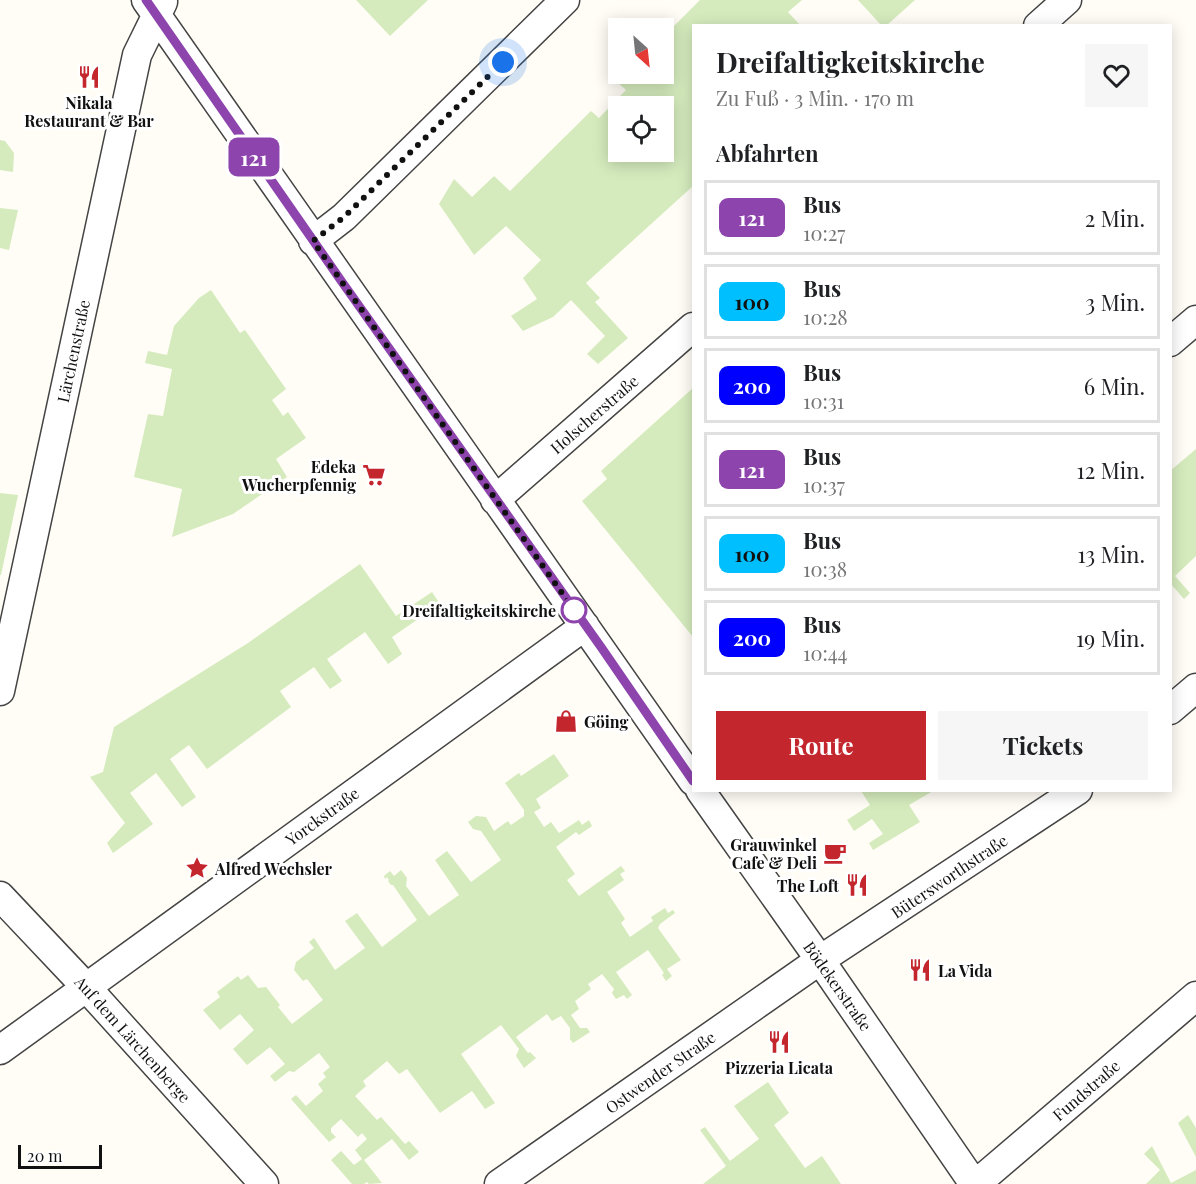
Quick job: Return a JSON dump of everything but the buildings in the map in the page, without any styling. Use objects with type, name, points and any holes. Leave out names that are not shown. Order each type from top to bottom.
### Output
[{"type":"street","points":[[313,241],[344,217],[566,0]]},
{"type":"street","points":[[1040,24],[1067,0]]},
{"type":"street","points":[[155,5],[313,241],[495,500],[585,626],[683,745],[692,777]]},
{"type":"street","name":"Lärchenstraße","points":[[0,690],[137,55],[155,5]]},
{"type":"street","points":[[1172,340],[1196,320]]},
{"type":"street","name":"Holscherstraße","points":[[495,500],[692,328]]},
{"type":"street","name":"Yorckstraße","points":[[0,1050],[585,626]]},
{"type":"street","points":[[1172,708],[1196,688]]},
{"type":"street","name":"Bödekerstraße","points":[[701,792],[975,1184]]},
{"type":"street","name":"Bütersworthstraße","points":[[820,960],[1075,792]]},
{"type":"street","name":"Auf dem Lärchenberge","points":[[0,896],[86,987],[264,1184]]},
{"type":"street","name":"Ostwender Straße","points":[[499,1184],[820,960]]},
{"type":"street","name":"Fundstraße","points":[[975,1184],[1196,996]]},
{"type":"green space","points":[[356,0],[428,0],[390,36]]},
{"type":"green space","points":[[700,0],[802,0],[788,12],[799,24],[692,24],[692,187],[586,283],[600,298],[595,302],[628,338],[598,364],[587,354],[605,336],[571,300],[553,317],[523,331],[511,316],[537,299],[523,278],[541,260],[506,226],[474,255],[439,204],[454,179],[472,197],[494,176],[510,191],[591,111],[599,118],[608,109],[608,162],[674,162],[674,96],[620,96],[626,90],[619,84],[674,84],[674,26]]},
{"type":"green space","points":[[858,0],[915,0],[888,24],[880,24]]},
{"type":"green space","points":[[0,140],[5,141],[14,153],[13,172],[0,170]]},
{"type":"green space","points":[[0,208],[18,210],[9,250],[0,248]]},
{"type":"green space","points":[[211,290],[240,333],[245,330],[286,389],[272,400],[283,416],[288,412],[306,438],[276,459],[287,477],[233,514],[172,537],[182,489],[134,477],[148,414],[163,416],[172,369],[145,363],[148,351],[167,355],[174,326],[199,298]]},
{"type":"green space","points":[[692,389],[692,636],[582,501],[607,479],[601,471]]},
{"type":"green space","points":[[1196,449],[1196,556],[1175,576],[1190,593],[1184,599],[1172,585],[1172,469]]},
{"type":"green space","points":[[0,493],[18,495],[1,575],[0,575]]},
{"type":"green space","points":[[360,564],[396,616],[432,592],[440,604],[392,637],[402,654],[388,664],[365,632],[327,659],[342,681],[330,689],[314,667],[280,691],[291,707],[207,769],[189,745],[170,759],[196,797],[182,807],[156,773],[130,793],[153,824],[113,853],[107,843],[125,823],[90,777],[103,772],[114,727],[248,643]]},
{"type":"green space","points":[[554,754],[569,776],[536,799],[541,808],[534,812],[544,827],[551,822],[559,833],[579,820],[582,825],[589,820],[592,826],[579,835],[576,832],[556,847],[575,874],[567,880],[579,896],[621,866],[625,871],[620,874],[624,880],[607,892],[625,919],[621,923],[630,937],[653,921],[651,917],[665,908],[668,913],[673,910],[675,913],[658,928],[681,960],[667,969],[672,976],[666,981],[662,975],[664,973],[648,950],[616,972],[632,995],[627,999],[624,995],[616,999],[612,993],[614,989],[602,974],[588,984],[591,989],[575,1001],[579,1009],[571,1015],[580,1028],[587,1028],[590,1032],[573,1043],[570,1039],[570,1028],[561,1016],[552,1021],[547,1014],[516,1037],[528,1053],[530,1052],[536,1058],[524,1068],[516,1056],[519,1049],[501,1025],[461,1054],[495,1103],[485,1109],[472,1091],[440,1113],[407,1069],[399,1074],[387,1061],[363,1081],[366,1086],[355,1096],[377,1120],[381,1117],[405,1144],[409,1141],[419,1152],[409,1160],[392,1139],[364,1160],[382,1183],[352,1184],[331,1160],[341,1151],[354,1165],[362,1159],[355,1150],[367,1139],[362,1133],[358,1137],[341,1119],[331,1128],[331,1132],[336,1137],[329,1142],[291,1099],[296,1095],[306,1106],[323,1091],[318,1084],[326,1077],[323,1073],[330,1067],[319,1053],[294,1072],[289,1071],[275,1082],[270,1076],[285,1064],[270,1047],[247,1065],[233,1049],[254,1030],[240,1014],[220,1030],[203,1010],[220,997],[217,992],[238,976],[241,980],[248,975],[258,988],[266,987],[292,1024],[323,1000],[307,979],[303,981],[294,970],[296,962],[314,948],[309,942],[314,938],[335,970],[365,948],[345,921],[357,913],[382,947],[417,920],[387,877],[385,879],[384,876],[390,871],[394,876],[401,870],[407,878],[406,886],[429,916],[459,895],[435,860],[447,851],[471,882],[501,860],[481,831],[473,829],[468,822],[476,816],[486,817],[494,831],[508,821],[511,825],[524,816],[524,810],[505,783],[519,773],[521,776]]},
{"type":"green space","points":[[862,792],[931,792],[909,805],[920,822],[873,850],[869,843],[883,834],[872,819],[854,831],[847,820],[870,805]]},
{"type":"green space","points":[[768,1082],[789,1113],[774,1125],[805,1168],[822,1156],[841,1184],[703,1184],[726,1166],[700,1130],[705,1127],[730,1161],[759,1139],[734,1106]]},
{"type":"green space","points":[[1188,1115],[1196,1128],[1196,1157],[1178,1123]]},
{"type":"green space","points":[[1152,1146],[1171,1183],[1196,1170],[1196,1184],[1146,1184],[1160,1170],[1144,1154]]},
{"type":"bus line","name":"121","points":[[146,0],[692,780]]},
{"type":"place","name":"Nikala Restaurant & Bar","points":[[89,77]]},
{"type":"place","name":"Edeka Wucherpfennig","points":[[374,475]]},
{"type":"place","name":"Dreifaltigkeitskirche","points":[[574,610]]},
{"type":"place","name":"Göing","points":[[566,721]]},
{"type":"place","name":"Grauwinkel Cafe & Deli","points":[[835,853]]},
{"type":"place","name":"Alfred Wechsler","points":[[197,868]]},
{"type":"place","name":"The Loft","points":[[857,885]]},
{"type":"place","name":"La Vida","points":[[920,970]]},
{"type":"place","name":"Pizzeria Licata","points":[[779,1042]]},
{"type":"route","points":[[503,62],[344,217],[313,241],[574,610]]}]
